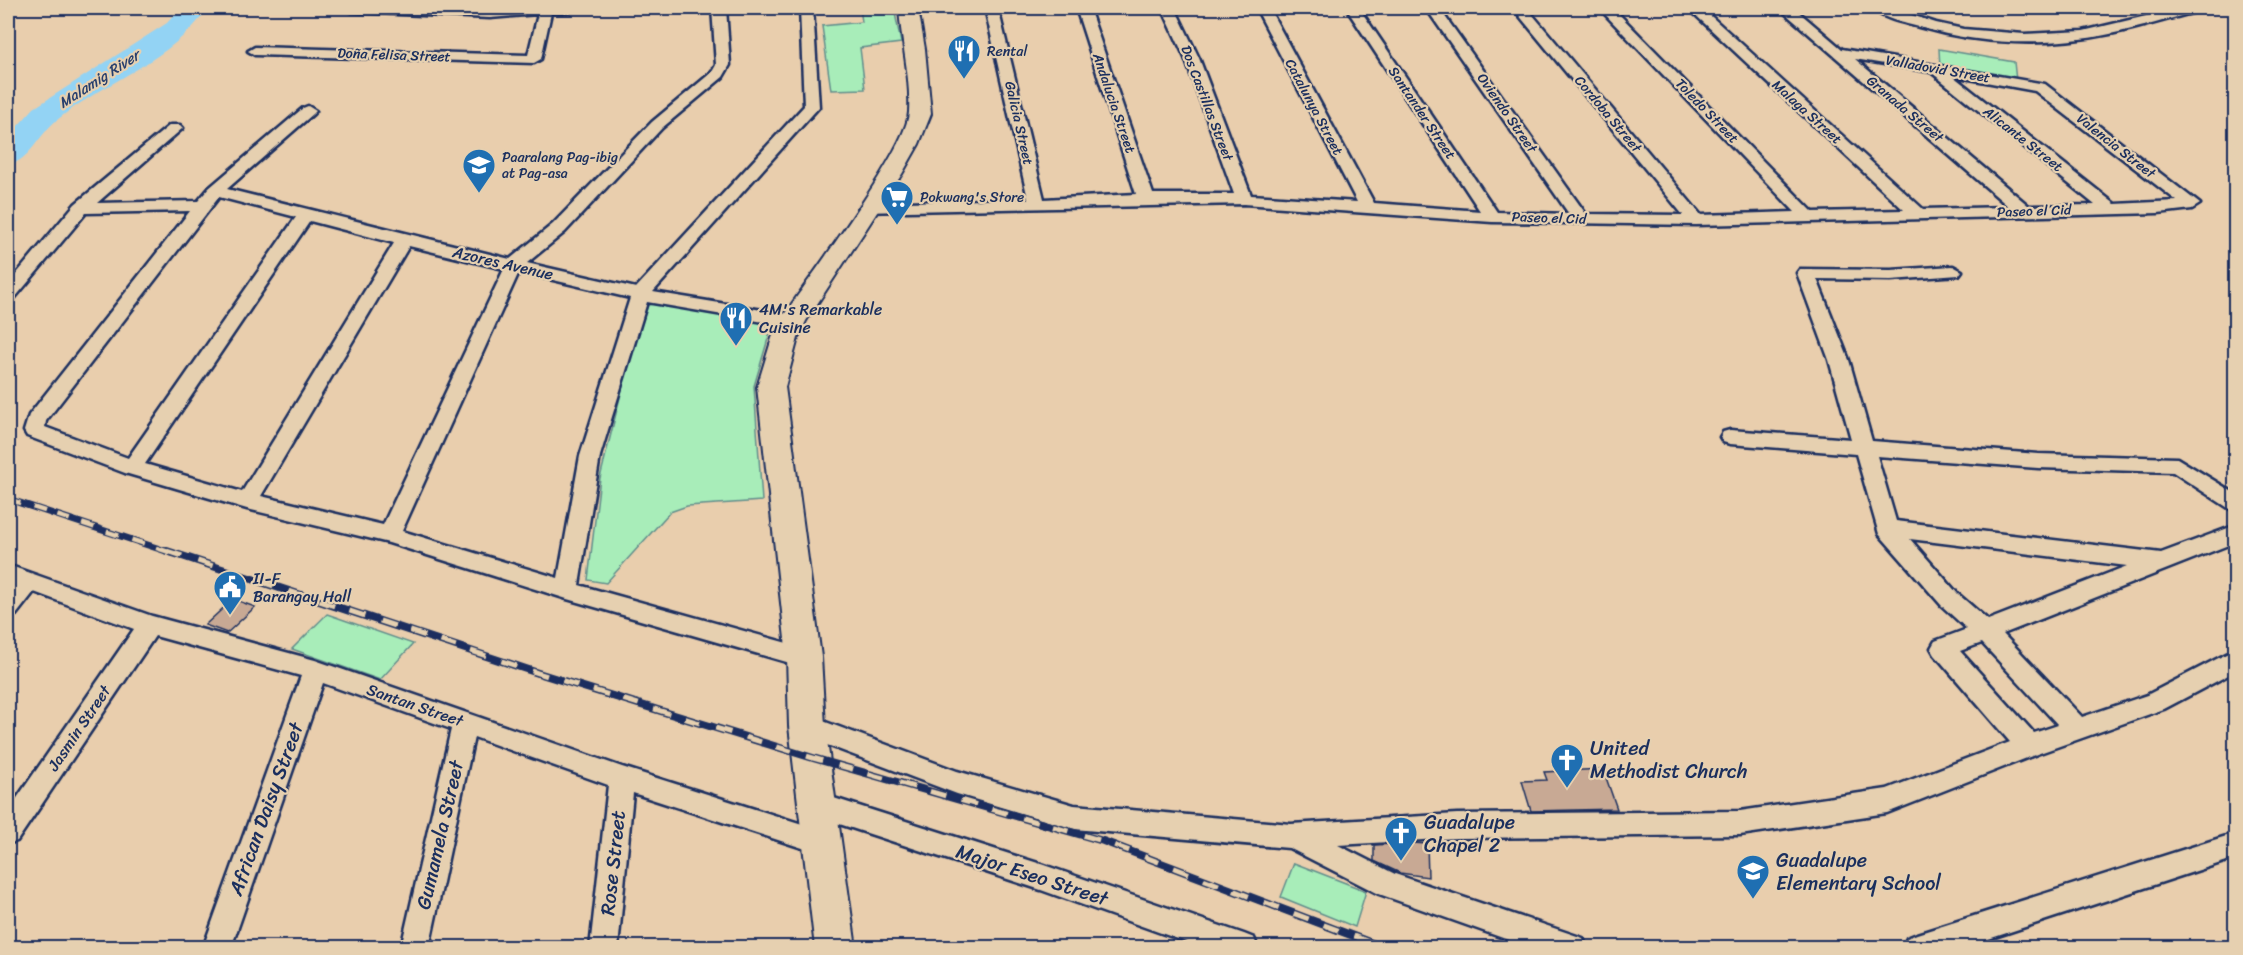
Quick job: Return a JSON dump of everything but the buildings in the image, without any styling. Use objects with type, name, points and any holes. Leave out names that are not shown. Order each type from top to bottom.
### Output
[{"type":"street","points":[[352,8],[490,14],[570,8]]},
{"type":"street","points":[[388,535],[514,265],[559,228],[657,125],[718,74],[723,65],[719,8]]},
{"type":"street","points":[[567,590],[590,456],[640,295],[812,107],[807,8]]},
{"type":"street","points":[[836,948],[821,842],[810,742],[804,657],[771,387],[785,338],[793,321],[902,154],[920,114],[915,50],[908,8]]},
{"type":"street","name":"Galicia Street","points":[[991,8],[1037,204]]},
{"type":"street","name":"Andalucia Street","points":[[1082,8],[1146,199]]},
{"type":"street","name":"Dos Castillas Street","points":[[1169,8],[1192,58],[1244,200]]},
{"type":"street","name":"Catalunya Street","points":[[1263,8],[1367,206]]},
{"type":"street","name":"Santander Street","points":[[1353,8],[1492,217]]},
{"type":"street","name":"Oviendo Street","points":[[1433,8],[1581,219]]},
{"type":"street","name":"Cordoba Street","points":[[1520,8],[1696,219]]},
{"type":"street","name":"Toledo Street","points":[[1606,8],[1808,216]]},
{"type":"street","name":"Malaga Street","points":[[1695,8],[1920,215]]},
{"type":"street","name":"Granada Street","points":[[1786,8],[2024,211]]},
{"type":"street","points":[[1879,8],[1904,19],[2019,40],[2112,30],[2147,18],[2195,8]]},
{"type":"street","name":"Doña Felisa Street","points":[[255,51],[534,59],[546,9]]},
{"type":"street","points":[[2130,11],[2147,18]]},
{"type":"street","name":"Valladovid Street","points":[[1837,52],[2040,87]]},
{"type":"street","name":"Alicante Street","points":[[1934,69],[2111,209]]},
{"type":"street","name":"Valencia Street","points":[[2040,87],[2192,204]]},
{"type":"street","points":[[308,111],[215,191],[34,426],[34,431],[132,468],[247,501],[388,535],[567,590],[804,657]]},
{"type":"street","points":[[8,295],[81,208],[175,128]]},
{"type":"street","name":"Azores Avenue","points":[[215,191],[404,240],[640,295],[793,321]]},
{"type":"street","name":"Paseo el Cid","points":[[867,207],[906,209],[1146,199],[1244,200],[1367,206],[1492,217],[1696,219],[1920,215],[2192,204]]},
{"type":"street","points":[[81,208],[203,206]]},
{"type":"street","points":[[132,468],[306,215]]},
{"type":"street","points":[[247,501],[404,240]]},
{"type":"street","points":[[1953,271],[1891,275],[1806,273],[1839,360],[1887,528],[1950,600],[1987,633],[2078,729]]},
{"type":"street","points":[[1730,437],[2038,461],[2177,465],[2235,505]]},
{"type":"street","points":[[1887,528],[2164,562]]},
{"type":"street","points":[[2029,746],[1943,648],[1987,633],[2235,533]]},
{"type":"street","points":[[8,609],[18,578]]},
{"type":"street","name":"Santan Street","points":[[18,578],[150,625],[315,670],[622,778],[821,842]]},
{"type":"street","name":"Jasmin Street","points":[[8,832],[150,625]]},
{"type":"street","points":[[810,742],[1074,817],[1291,836],[1457,826],[1740,823],[1887,801],[2029,746],[2155,702],[2235,658]]},
{"type":"street","name":"African Daisy Street","points":[[217,948],[315,670]]},
{"type":"street","name":"Gumamela Street","points":[[415,948],[465,722]]},
{"type":"street","name":"Rose Street","points":[[604,948],[622,778]]},
{"type":"street","name":"Major Eseo Street","points":[[818,805],[1041,877],[1244,948]]},
{"type":"street","points":[[1291,836],[1389,885],[1573,948]]},
{"type":"street","points":[[1917,948],[2235,845]]},
{"type":"green space","points":[[860,8],[894,8],[901,43],[860,48],[865,89],[831,90],[822,26],[862,22]]},
{"type":"green space","points":[[1939,49],[2014,62],[2016,81],[1940,67]]},
{"type":"green space","points":[[659,303],[760,321],[770,332],[754,386],[762,501],[687,506],[670,512],[606,583],[588,580],[600,478],[631,353],[648,305]]},
{"type":"green space","points":[[327,614],[413,644],[380,680],[292,649]]},
{"type":"green space","points":[[1294,863],[1366,891],[1355,927],[1281,897]]},
{"type":"waterway","name":"Malamig River","points":[[8,156],[45,114],[177,29],[195,8]]},
{"type":"railway","points":[[8,499],[172,553]]},
{"type":"railway","points":[[167,551],[538,673],[813,758],[1103,841],[1385,948]]},
{"type":"place","name":"Rental","points":[[964,80]]},
{"type":"place","name":"Paaralang Pag-ibig at Pag-asa","points":[[479,194]]},
{"type":"place","name":"Pokwang's Store","points":[[897,226]]},
{"type":"place","name":"4M's Remarkable Cuisine","points":[[736,347]]},
{"type":"place","name":"II-F Barangay Hall","points":[[230,616]]},
{"type":"place","name":"United Methodist Church","points":[[1567,789]]},
{"type":"place","name":"Guadalupe Chapel 2","points":[[1401,862]]},
{"type":"place","name":"Guadalupe Elementary School","points":[[1753,900]]}]
